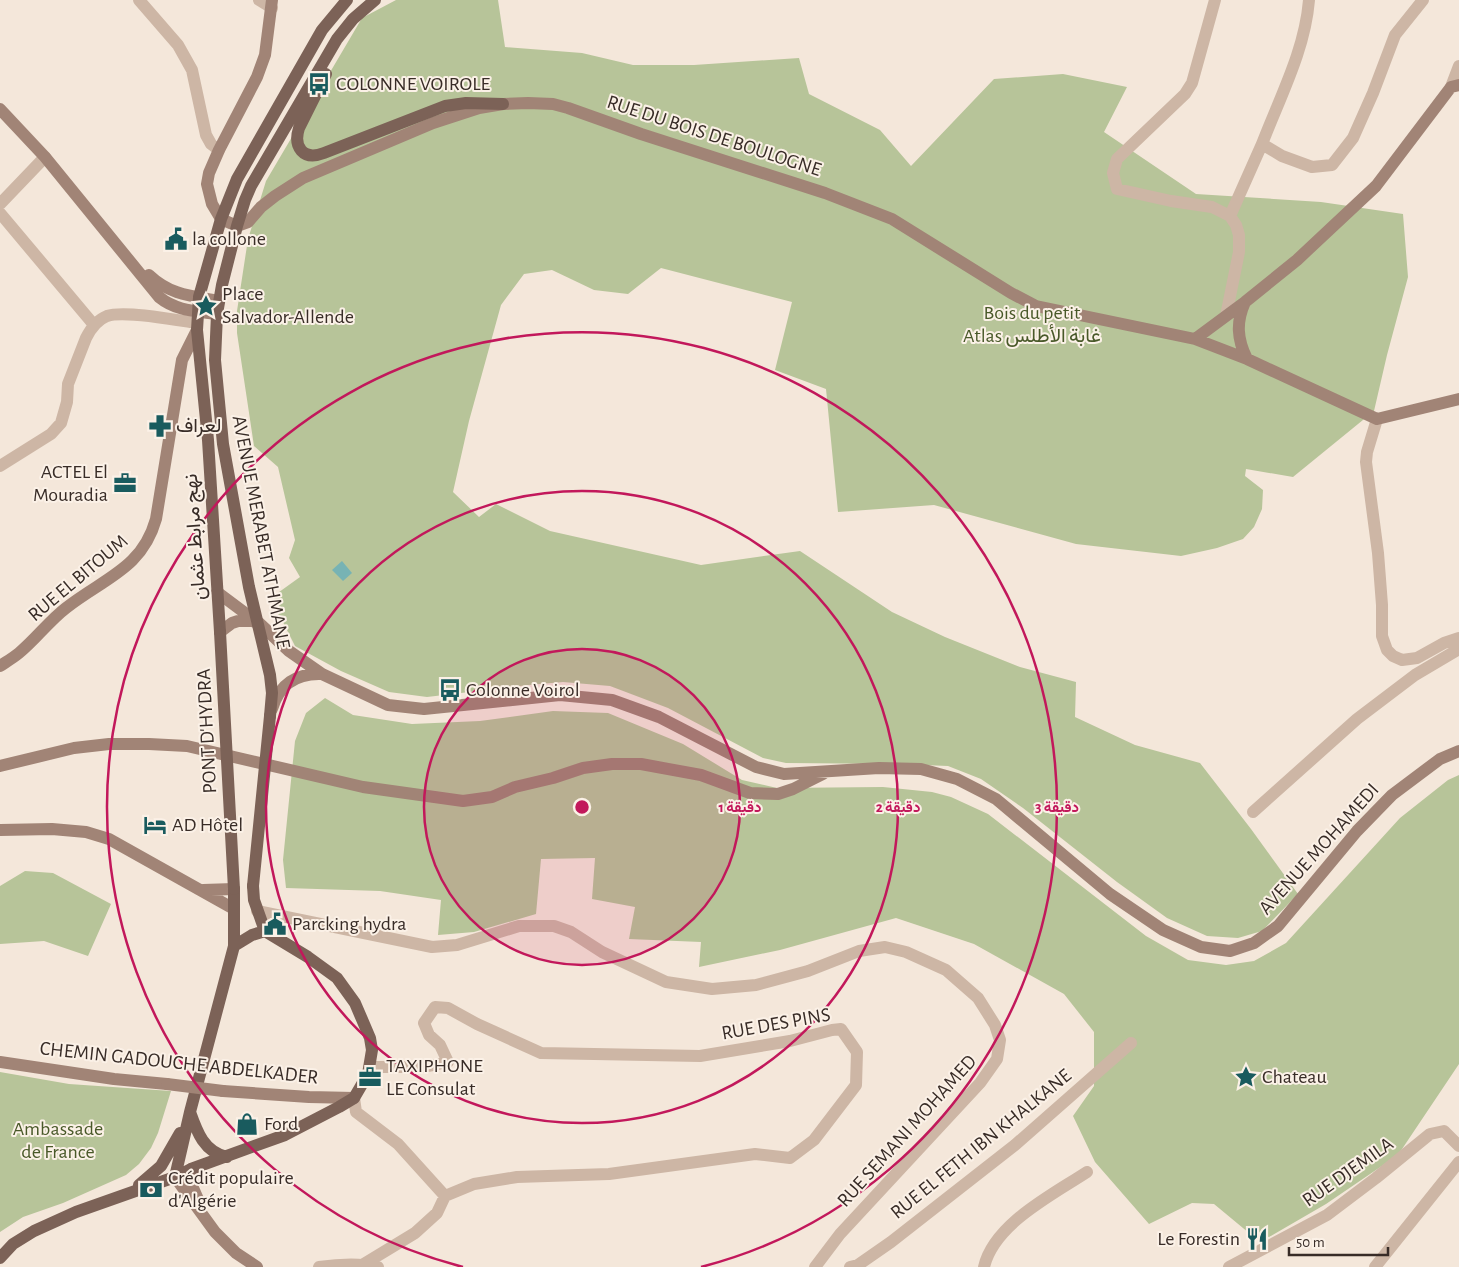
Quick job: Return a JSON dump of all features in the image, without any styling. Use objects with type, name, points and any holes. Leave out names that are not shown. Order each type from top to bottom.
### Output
[{"type":"main road","name":"AVENUE MERABET ATHMANE","points":[[208,440],[197,322],[199,297],[221,219],[245,164],[322,30],[346,0]]},
{"type":"main road","name":"AVENUE MERABET ATHMANE","points":[[266,931],[254,900],[253,886],[272,693],[270,675],[249,587],[227,470],[215,360],[217,314],[236,226],[251,186],[334,45],[353,19],[375,0]]},
{"type":"main road","points":[[334,45],[329,68],[296,136],[298,146],[306,153],[320,155],[445,106],[466,102],[503,104]]},
{"type":"main road","name":"نهج مرابط عثمان","points":[[208,440],[220,632]]},
{"type":"main road","name":"PONT D'HYDRA","points":[[190,1112],[234,946],[234,889],[220,632]]},
{"type":"main road","points":[[0,1258],[14,1244],[34,1231],[76,1212],[285,1135],[354,1098],[361,1088],[370,1067],[372,1050],[370,1038],[348,991],[337,978],[308,957],[266,931],[252,935],[234,946]]},
{"type":"main road","points":[[190,1112],[199,1137],[217,1155],[227,1157]]},
{"type":"main road","points":[[175,1177],[190,1112]]},
{"type":"main road","points":[[134,1190],[161,1166],[177,1140],[190,1112]]},
{"type":"street","points":[[139,0],[178,44],[192,70],[206,135],[211,144],[219,150]]},
{"type":"street","points":[[236,226],[221,219],[212,204],[207,184],[208,173],[257,77],[265,54],[272,4],[259,0]]},
{"type":"street","points":[[1214,0],[1192,83],[1185,94],[1117,159],[1113,173],[1117,189],[1171,201],[1212,207],[1230,216],[1239,234],[1239,252],[1226,316]]},
{"type":"street","points":[[1230,216],[1262,144],[1300,47],[1308,19],[1309,0]]},
{"type":"street","points":[[1262,144],[1282,156],[1312,167],[1332,165],[1353,138],[1373,93],[1395,35],[1422,0]]},
{"type":"street","points":[[1195,339],[1297,260],[1376,186],[1455,86],[1459,66]]},
{"type":"street","name":"RUE DU BOIS DE BOULOGNE","points":[[236,226],[248,222],[261,207],[288,187],[320,171],[433,123],[479,108],[503,104],[553,104],[825,193],[892,219],[1036,306],[1195,339],[1247,359],[1377,419]]},
{"type":"street","points":[[0,109],[45,157],[159,297],[197,322]]},
{"type":"street","points":[[0,204],[45,157]]},
{"type":"street","points":[[0,213],[94,325]]},
{"type":"street","points":[[119,248],[159,284],[178,293],[219,300]]},
{"type":"street","points":[[1245,302],[1239,319],[1238,337],[1247,359]]},
{"type":"street","points":[[0,466],[51,434],[61,423],[67,402],[68,384],[86,338],[94,325],[107,316],[122,314],[197,322],[217,314]]},
{"type":"street","name":"RUE EL BITOUM","points":[[0,666],[19,654],[65,609],[125,568],[145,546],[152,533],[156,519],[182,360],[197,322]]},
{"type":"street","points":[[1459,399],[1377,419],[1367,452],[1366,462],[1378,553],[1382,636],[1387,650],[1393,656],[1402,660],[1417,658],[1444,643],[1459,638]]},
{"type":"street","name":"AVENUE MOHAMEDI","points":[[217,592],[259,623],[289,651],[322,674],[388,705],[424,709],[560,695],[612,700],[659,717],[756,767],[784,774],[879,768],[921,769],[957,779],[996,799],[1110,894],[1163,930],[1201,947],[1230,950],[1254,943],[1278,926],[1357,832],[1392,795],[1440,759],[1459,750]]},
{"type":"street","points":[[220,632],[238,621],[259,623]]},
{"type":"street","points":[[1253,812],[1357,719],[1415,675],[1459,649]]},
{"type":"street","points":[[271,713],[275,699],[281,689],[289,682],[300,676],[322,674]]},
{"type":"street","points":[[0,766],[74,748],[109,744],[187,746],[363,787],[463,801],[492,797],[515,787],[553,778],[583,768],[612,764],[640,764],[701,775],[750,793],[778,794],[793,789],[829,770]]},
{"type":"street","points":[[0,830],[52,829],[86,832],[109,839],[234,909]]},
{"type":"street","points":[[201,890],[234,889]]},
{"type":"street","name":"RUE SEMANI MOHAMED","points":[[258,911],[432,947],[457,945],[519,926],[554,926],[571,932],[602,952],[666,982],[712,988],[756,985],[808,971],[859,951],[885,947],[906,952],[946,970],[978,998],[995,1026],[1000,1040],[997,1059],[980,1083],[840,1234],[815,1267]]},
{"type":"street","name":"RUE DES PINS","points":[[370,1067],[424,1067],[448,1062],[440,1046],[429,1035],[424,1023],[435,1007],[448,1008],[477,1024],[542,1053],[700,1056],[790,1041],[841,1029],[857,1052],[856,1085],[814,1140],[790,1158],[756,1154],[610,1174],[517,1178],[474,1184],[445,1196]]},
{"type":"street","name":"RUE EL FETH IBN KHALKANE","points":[[850,1267],[858,1265],[891,1242],[1016,1145],[1131,1043]]},
{"type":"street","name":"CHEMIN GADOUCHE ABDELKADER","points":[[0,1062],[114,1079],[309,1097],[354,1098]]},
{"type":"street","points":[[354,1098],[356,1112],[398,1144],[445,1196],[437,1213],[415,1233],[367,1266]]},
{"type":"street","name":"RUE DJEMILA","points":[[1229,1267],[1327,1215],[1413,1150],[1430,1134],[1444,1131],[1459,1145]]},
{"type":"street","points":[[1376,1267],[1459,1162]]},
{"type":"street","points":[[191,1169],[193,1188],[206,1218]]},
{"type":"street","points":[[984,1267],[985,1261],[996,1240],[1016,1221],[1087,1172]]},
{"type":"street","points":[[175,1177],[216,1232],[236,1252],[257,1267]]},
{"type":"street","points":[[319,1267],[343,1264],[378,1267]]},
{"type":"green space","name":"Bois du petit Atlas غابة الأطلس","points":[[396,0],[498,0],[505,47],[582,53],[633,65],[694,65],[799,58],[809,94],[880,130],[911,166],[994,79],[1063,74],[1127,87],[1104,132],[1196,194],[1321,202],[1403,214],[1408,277],[1374,411],[1293,477],[1246,469],[1245,476],[1263,490],[1262,509],[1254,527],[1243,539],[1217,548],[1181,556],[1076,544],[934,505],[838,512],[826,389],[775,370],[792,302],[661,268],[628,294],[594,290],[552,270],[524,274],[501,305],[469,421],[453,492],[479,517],[496,504],[550,531],[701,565],[800,551],[892,612],[945,637],[1020,667],[1076,682],[1075,717],[1135,745],[1200,763],[1251,829],[1298,894],[1262,931],[1238,938],[1207,936],[1167,918],[1117,882],[1023,808],[981,779],[948,766],[786,763],[763,758],[668,708],[610,686],[563,682],[427,697],[389,692],[341,671],[295,646],[281,618],[268,600],[300,577],[289,558],[295,540],[278,467],[254,446],[237,333],[237,311],[248,239],[266,181],[362,18]]},
{"type":"green space","points":[[325,698],[353,715],[412,724],[480,721],[553,711],[608,713],[683,744],[742,780],[777,788],[883,787],[932,792],[951,797],[988,814],[1146,936],[1188,960],[1226,965],[1254,961],[1286,943],[1400,818],[1448,780],[1459,775],[1459,1064],[1398,1155],[1326,1204],[1269,1237],[1249,1233],[1214,1204],[1192,1203],[1149,1224],[1095,1162],[1073,1116],[1094,1086],[1094,1032],[1064,994],[974,944],[896,918],[780,950],[699,967],[701,942],[629,939],[635,907],[592,899],[595,858],[541,859],[536,914],[474,932],[438,935],[441,900],[380,891],[286,888],[283,860],[295,741],[306,713]]},
{"type":"green space","points":[[25,871],[53,873],[111,904],[88,956],[44,941],[0,944],[0,886]]},
{"type":"green space","name":"Ambassade de France","points":[[0,1072],[69,1084],[171,1091],[158,1133],[151,1148],[139,1164],[126,1175],[63,1203],[23,1217],[0,1232]]},
{"type":"water","points":[[342,561],[352,573],[343,581],[332,570]]},
{"type":"place","name":"COLONNE VOIROLE","points":[[319,84]]},
{"type":"place","name":"la collone","points":[[176,239]]},
{"type":"place","name":"Place Salvador-Allende","points":[[206,306]]},
{"type":"place","name":"لعراف","points":[[160,426]]},
{"type":"place","name":"ACTEL El Mouradia","points":[[125,483]]},
{"type":"place","name":"Colonne Voirol","points":[[450,690]]},
{"type":"place","name":"AD Hôtel","points":[[155,825]]},
{"type":"place","name":"Parcking hydra","points":[[275,924]]},
{"type":"place","name":"TAXIPHONE LE Consulat","points":[[370,1077]]},
{"type":"place","name":"Chateau","points":[[1246,1077]]},
{"type":"place","name":"Ford","points":[[247,1124]]},
{"type":"place","name":"Crédit populaire d'Algérie","points":[[151,1190]]},
{"type":"place","name":"Le Forestin","points":[[1257,1239]]}]
